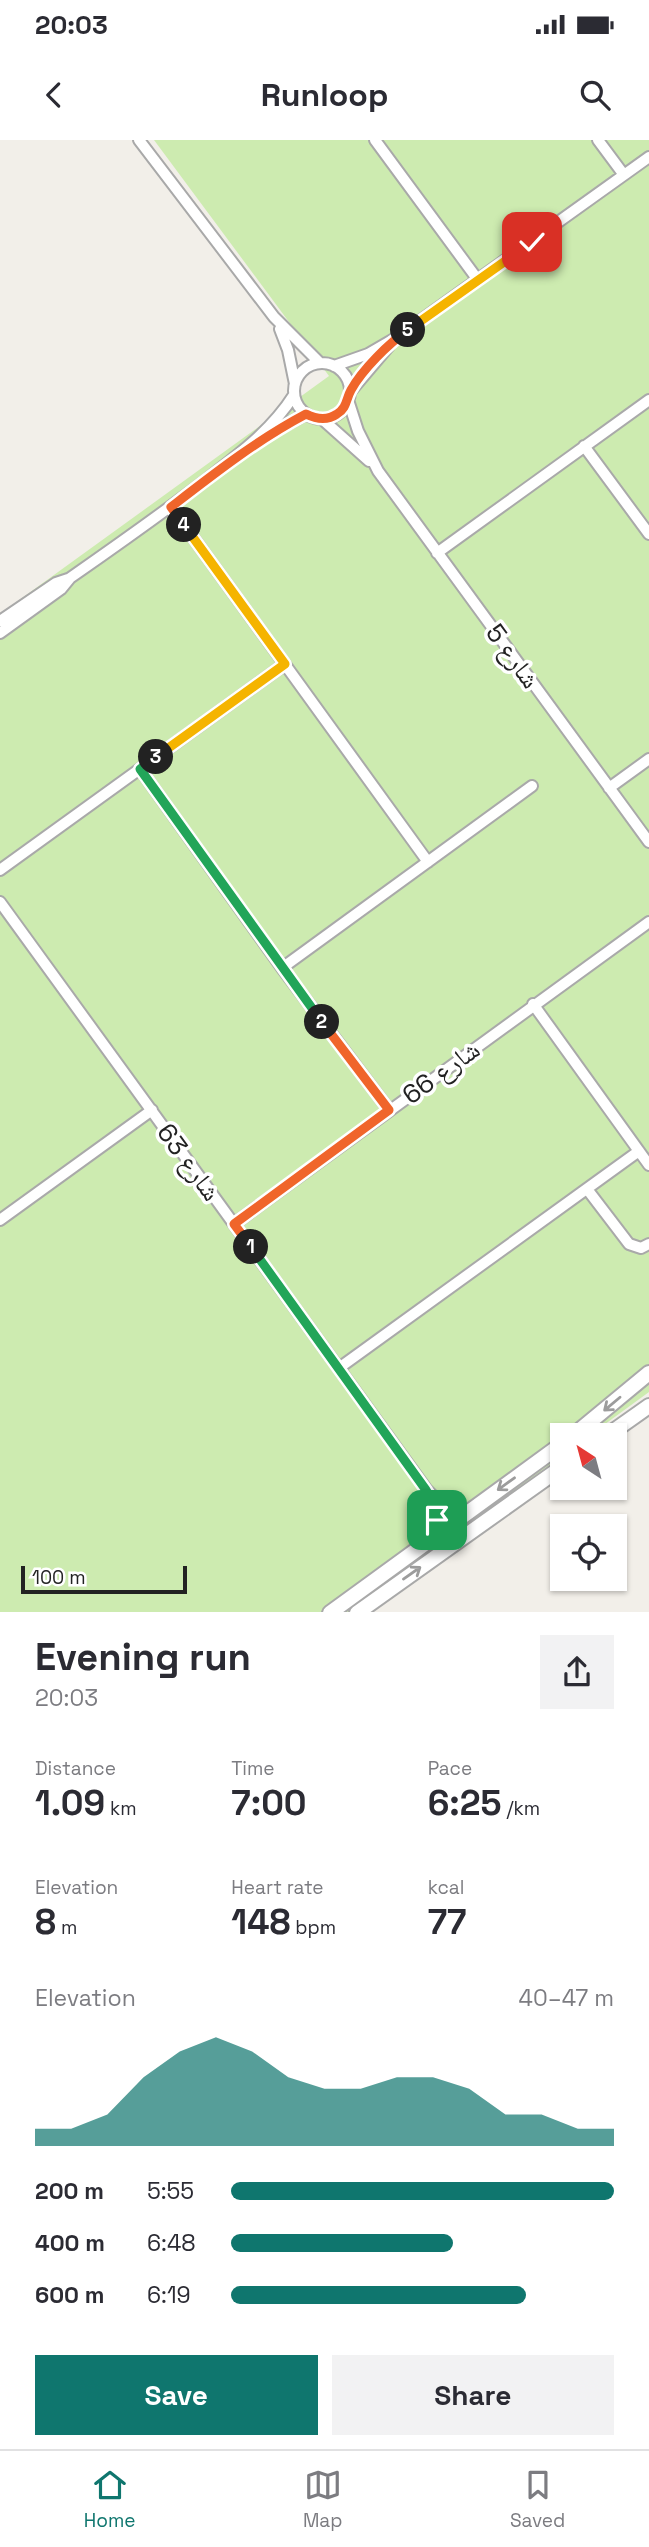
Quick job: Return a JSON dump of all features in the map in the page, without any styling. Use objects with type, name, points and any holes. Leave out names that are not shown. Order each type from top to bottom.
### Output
[{"type":"street","points":[[139,140],[274,317],[320,363],[334,366],[346,377],[349,396]]},
{"type":"street","points":[[375,140],[478,280]]},
{"type":"street","points":[[598,140],[624,175]]},
{"type":"street","points":[[334,366],[368,354],[399,337],[649,157]]},
{"type":"street","points":[[274,317],[288,350],[300,409],[322,419],[338,414],[373,363],[399,337]]},
{"type":"street","points":[[0,621],[56,583],[70,578],[171,507],[246,449],[273,425],[304,370],[320,363]]},
{"type":"street","name":"شارع 5","points":[[349,396],[358,431],[378,471],[649,842]]},
{"type":"street","points":[[437,553],[649,400]]},
{"type":"street","points":[[246,449],[306,414]]},
{"type":"street","name":"شارع 5","points":[[322,419],[378,471]]},
{"type":"street","points":[[584,446],[647,528]]},
{"type":"street","points":[[171,507],[428,862]]},
{"type":"street","points":[[0,634],[61,589],[70,578]]},
{"type":"street","points":[[0,870],[285,664]]},
{"type":"street","points":[[609,788],[649,759]]},
{"type":"street","points":[[140,769],[282,968],[389,1110]]},
{"type":"street","points":[[282,968],[532,786]]},
{"type":"street","name":"شارع 63","points":[[0,902],[426,1490],[436,1512],[435,1536]]},
{"type":"street","name":"شارع 66","points":[[234,1224],[649,922]]},
{"type":"street","points":[[533,1004],[649,1165]]},
{"type":"street","points":[[0,1220],[152,1110]]},
{"type":"street","points":[[339,1368],[639,1151]]},
{"type":"street","points":[[587,1189],[629,1244],[641,1248],[649,1244]]},
{"type":"street","points":[[589,1423],[649,1373]]},
{"type":"street","points":[[624,1423],[649,1406]]},
{"type":"street","points":[[330,1612],[550,1453]]},
{"type":"street","points":[[357,1612],[550,1475]]},
{"type":"street","name":"شارع 63","points":[[426,1490],[447,1508],[466,1513]]},
{"type":"green space","points":[[154,140],[649,140],[649,1392],[606,1423],[550,1423],[550,1465],[350,1612],[0,1612],[0,614],[329,376]]},
{"type":"route","points":[[437,1520],[434,1504],[426,1490],[234,1224],[389,1110],[282,968],[140,769],[285,664],[171,507],[246,449],[285,425],[306,414],[322,419],[338,414],[361,377],[399,337],[532,242]]}]
